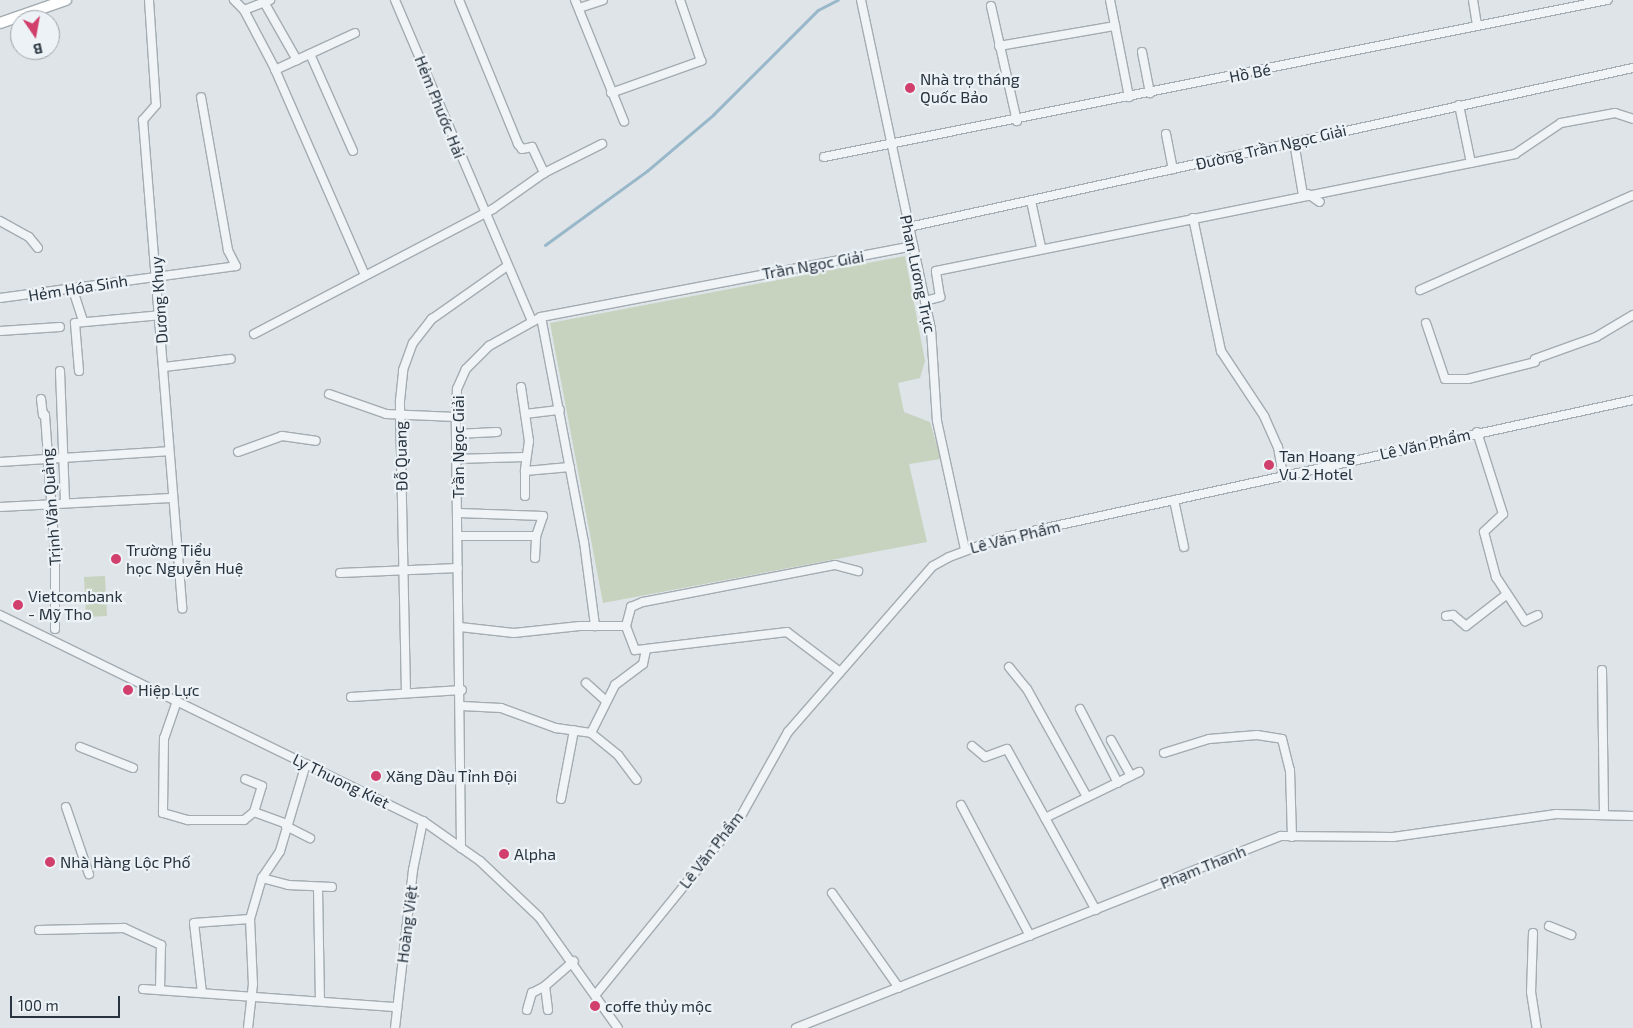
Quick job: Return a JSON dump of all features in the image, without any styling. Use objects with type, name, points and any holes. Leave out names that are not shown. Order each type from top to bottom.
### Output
[{"type":"main road","points":[[0,23],[66,0]]},
{"type":"street","name":"Dương Khuy","points":[[149,0],[156,105],[143,120],[161,315],[171,498],[182,608]]},
{"type":"street","points":[[234,0],[244,10],[275,70],[365,275]]},
{"type":"street","name":"Hẻm Phước Hải","points":[[396,0],[532,322]]},
{"type":"street","points":[[459,0],[518,144],[522,150],[532,147],[544,173]]},
{"type":"street","points":[[603,0],[577,4],[611,93],[624,121]]},
{"type":"street","points":[[611,93],[700,61],[680,0]]},
{"type":"street","name":"Phan Lương Trực","points":[[861,0],[925,300],[934,349],[939,438],[965,549]]},
{"type":"street","points":[[1110,0],[1129,97]]},
{"type":"street","points":[[1473,0],[1477,26]]},
{"type":"street","name":"Hồ Bé","points":[[824,158],[1017,121],[1607,0]]},
{"type":"street","points":[[244,10],[267,1],[297,60]]},
{"type":"street","points":[[991,6],[998,46],[1017,121]]},
{"type":"street","points":[[998,46],[1115,26]]},
{"type":"street","points":[[275,70],[355,32]]},
{"type":"street","points":[[1142,52],[1150,93]]},
{"type":"street","points":[[310,54],[353,151]]},
{"type":"street","name":"Đường Trần Ngọc Giải","points":[[909,227],[1633,68]]},
{"type":"street","name":"Hẻm Hóa Sinh","points":[[0,298],[73,290],[236,266],[228,250],[201,97]]},
{"type":"street","points":[[1459,105],[1471,164]]},
{"type":"street","points":[[925,300],[940,297],[936,271],[1041,247],[1306,194],[1471,164],[1523,151],[1561,123],[1615,113],[1633,119]]},
{"type":"street","points":[[1166,134],[1173,168]]},
{"type":"street","points":[[1294,142],[1306,194],[1320,202]]},
{"type":"street","points":[[254,334],[485,213],[544,173],[602,144]]},
{"type":"street","points":[[1420,290],[1633,195]]},
{"type":"street","points":[[1031,201],[1041,247]]},
{"type":"street","points":[[1193,218],[1221,351],[1264,416],[1278,447],[1283,475]]},
{"type":"street","points":[[0,221],[29,237],[38,248]]},
{"type":"street","name":"Trần Ngọc Giải","points":[[461,848],[462,690],[456,417],[457,389],[466,370],[489,346],[541,317],[913,246]]},
{"type":"street","name":"Đỗ Quang","points":[[406,693],[400,416],[403,370],[420,332],[507,266]]},
{"type":"street","points":[[73,290],[83,321]]},
{"type":"street","points":[[79,371],[74,323],[161,315]]},
{"type":"street","points":[[1426,323],[1445,379],[1468,379],[1535,361],[1596,337],[1633,315]]},
{"type":"street","points":[[541,317],[560,410],[595,626]]},
{"type":"street","points":[[0,331],[60,327]]},
{"type":"street","points":[[164,367],[231,358]]},
{"type":"street","points":[[60,371],[65,503]]},
{"type":"street","points":[[521,387],[526,414],[525,496]]},
{"type":"street","points":[[329,394],[400,416],[456,417]]},
{"type":"street","name":"Trịnh Văn Quảng","points":[[41,399],[52,504],[55,629]]},
{"type":"street","name":"Lê Văn Phẩm","points":[[597,993],[741,816],[783,739],[933,566],[965,549],[1283,475],[1633,400]]},
{"type":"street","points":[[526,414],[560,410]]},
{"type":"street","points":[[456,434],[497,432]]},
{"type":"street","points":[[1477,432],[1503,514],[1487,527],[1484,537],[1506,595],[1525,621],[1538,616]]},
{"type":"street","points":[[238,452],[282,436],[316,441]]},
{"type":"street","points":[[0,462],[168,451]]},
{"type":"street","points":[[456,459],[525,457]]},
{"type":"street","points":[[525,471],[570,468]]},
{"type":"street","points":[[0,508],[171,498]]},
{"type":"street","points":[[1174,500],[1184,547]]},
{"type":"street","points":[[458,514],[541,513],[536,536],[535,558]]},
{"type":"street","points":[[458,536],[536,536]]},
{"type":"street","points":[[840,672],[794,636],[780,631],[646,650],[632,648],[626,626],[631,607],[644,602],[835,565],[858,571]]},
{"type":"street","points":[[340,572],[458,568]]},
{"type":"street","points":[[1446,616],[1453,615],[1466,626],[1506,595]]},
{"type":"street","name":"Ly Thuong Kiet","points":[[0,615],[423,821],[461,848],[517,894],[574,962],[597,993],[618,1028]]},
{"type":"street","points":[[460,627],[514,633],[595,626],[626,626]]},
{"type":"street","points":[[591,733],[615,685],[643,664],[646,650]]},
{"type":"street","points":[[1009,667],[1027,689],[1087,797]]},
{"type":"street","points":[[1602,670],[1604,813]]},
{"type":"street","points":[[586,683],[606,701]]},
{"type":"street","points":[[351,697],[462,690]]},
{"type":"street","points":[[177,701],[164,738],[163,813],[188,820],[237,822],[254,812],[262,786],[245,779]]},
{"type":"street","points":[[462,706],[501,708],[574,730],[591,733],[618,755],[637,780]]},
{"type":"street","points":[[1080,709],[1118,783]]},
{"type":"street","points":[[561,799],[574,730]]},
{"type":"street","points":[[1164,754],[1209,740],[1217,742],[1257,735],[1282,739],[1290,770],[1292,837]]},
{"type":"street","points":[[1111,740],[1131,776]]},
{"type":"street","points":[[972,746],[985,757],[1007,749],[1096,910]]},
{"type":"street","points":[[80,748],[133,768]]},
{"type":"street","points":[[248,1028],[251,997],[250,919],[262,878],[280,851],[306,764]]},
{"type":"street","points":[[1045,818],[1140,772]]},
{"type":"street","points":[[961,805],[1030,936]]},
{"type":"street","points":[[66,807],[89,874]]},
{"type":"street","points":[[254,812],[287,825],[310,838]]},
{"type":"street","name":"Phạm Thanh","points":[[796,1028],[1253,846],[1292,837],[1393,837],[1556,814],[1604,813],[1633,816]]},
{"type":"street","name":"Hoàng Việt","points":[[395,1028],[413,870],[423,821]]},
{"type":"street","points":[[262,878],[318,888],[332,887]]},
{"type":"street","points":[[318,888],[320,1002]]},
{"type":"street","points":[[832,893],[899,988]]},
{"type":"street","points":[[202,993],[194,923],[250,919]]},
{"type":"street","points":[[1549,926],[1571,935]]},
{"type":"street","points":[[40,930],[124,928],[161,945],[160,990]]},
{"type":"street","points":[[1533,933],[1531,992],[1537,1028]]},
{"type":"street","points":[[527,1010],[532,993],[545,986],[574,962]]},
{"type":"street","points":[[545,986],[548,1010]]},
{"type":"street","points":[[143,989],[397,1007]]},
{"type":"green space","points":[[905,256],[925,361],[920,378],[898,383],[904,412],[930,422],[941,459],[909,464],[927,542],[603,603],[550,323]]},
{"type":"green space","points":[[105,576],[107,616],[86,617],[84,577]]},
{"type":"waterway","points":[[545,245],[647,171],[713,115],[818,10],[838,0]]},
{"type":"place","name":"Nhà trọ tháng Quốc Bảo","points":[[910,88]]},
{"type":"place","name":"Tan Hoang Vu 2 Hotel","points":[[1269,465]]},
{"type":"place","name":"Trường Tiểu học Nguyễn Huệ","points":[[116,559]]},
{"type":"place","name":"Vietcombank - Mỹ Tho","points":[[18,605]]},
{"type":"place","name":"Hiệp Lực","points":[[128,690]]},
{"type":"place","name":"Xăng Dầu Tỉnh Đội","points":[[376,776]]},
{"type":"place","name":"Alpha","points":[[504,854]]},
{"type":"place","name":"Nhà Hàng Lộc Phố","points":[[50,862]]},
{"type":"place","name":"coffe thủy mộc","points":[[595,1006]]}]
